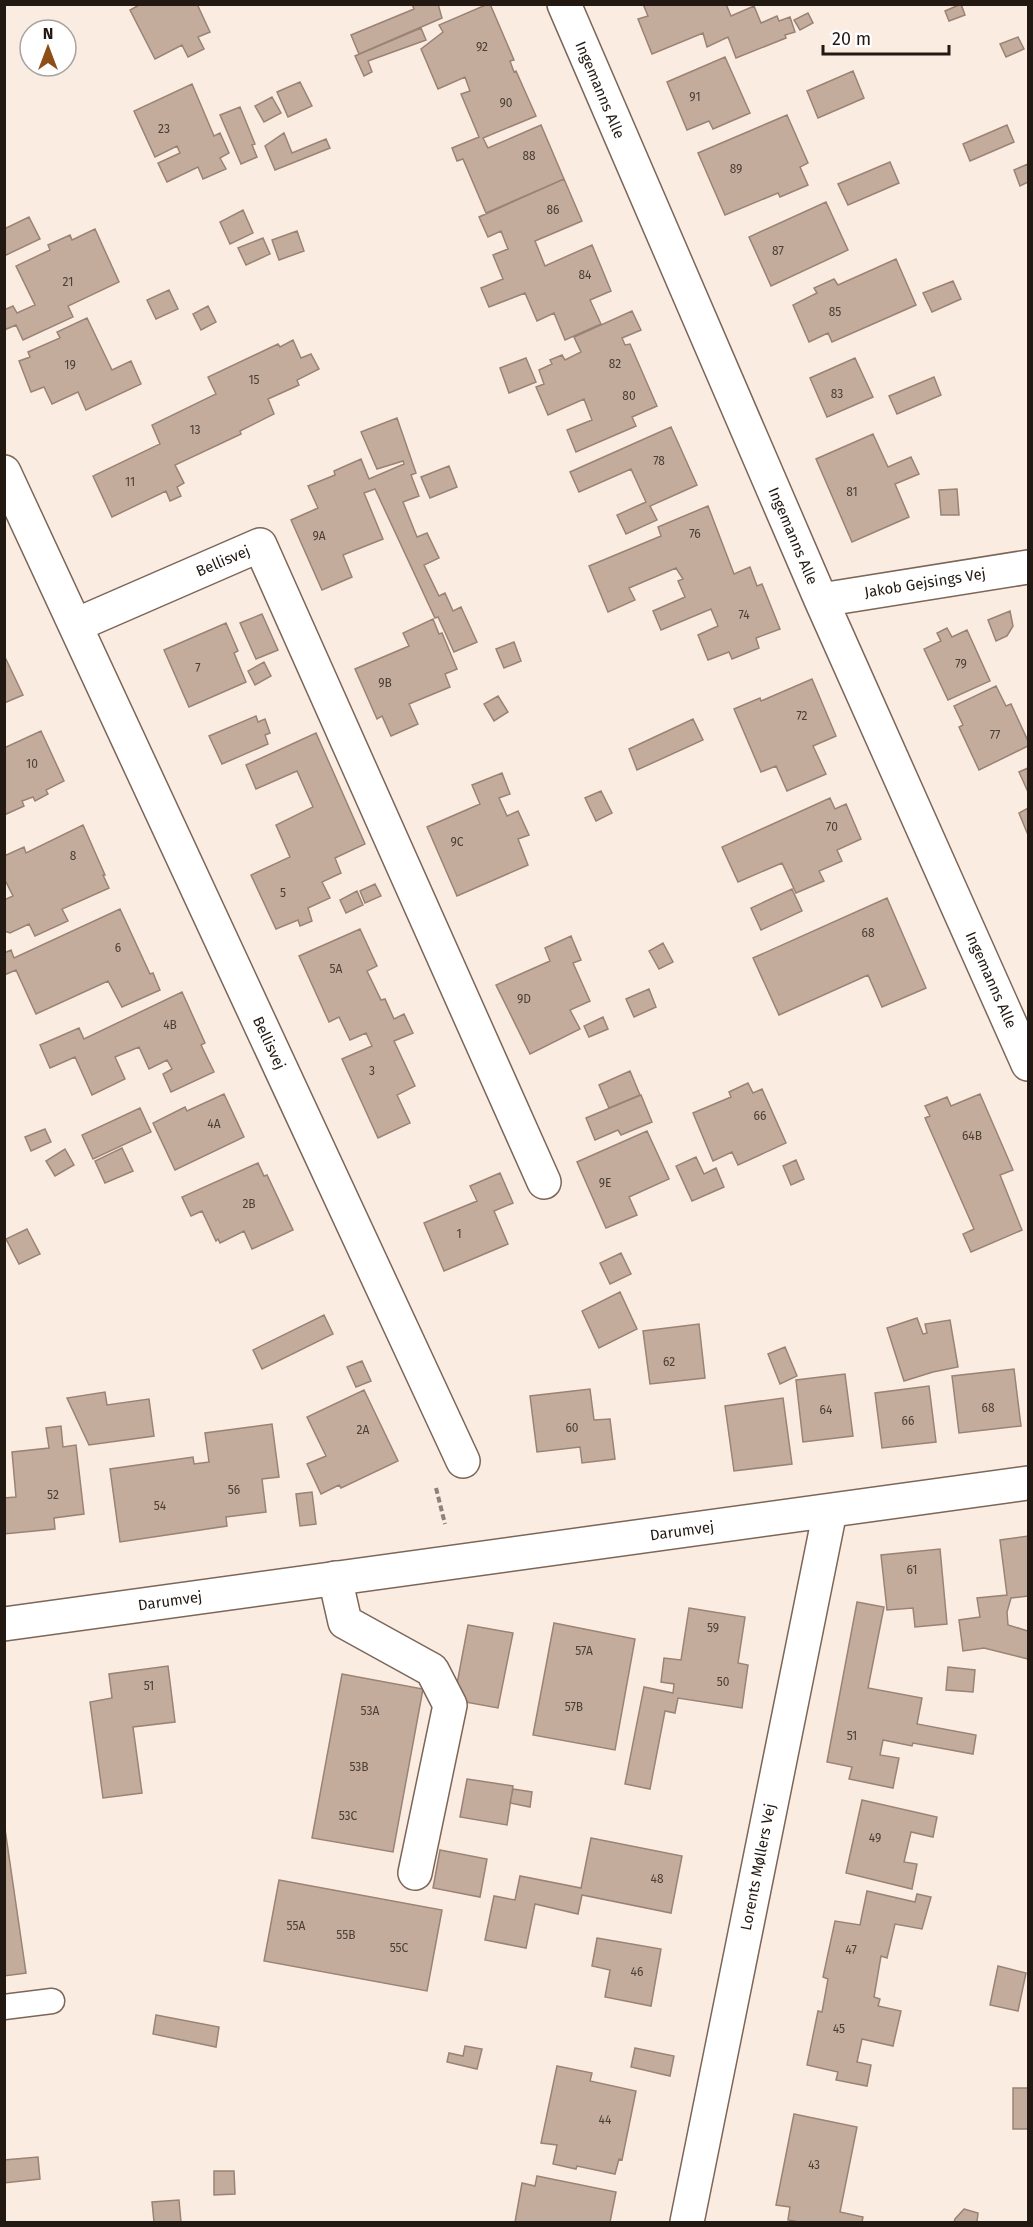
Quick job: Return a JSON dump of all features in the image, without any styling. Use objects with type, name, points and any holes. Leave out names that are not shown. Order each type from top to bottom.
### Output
[{"type":"street","name":"Ingemanns Alle","points":[[564,4],[821,600],[1029,1064]]},
{"type":"street","name":"Bellisvej","points":[[4,472],[463,1461]]},
{"type":"street","name":"Bellisvej","points":[[75,625],[260,545],[544,1182]]},
{"type":"street","name":"Jakob Gejsings Vej","points":[[821,600],[1029,567]]},
{"type":"street","name":"Darumvej","points":[[4,1624],[1029,1483]]},
{"type":"street","name":"Lorents Møllers Vej","points":[[687,2223],[830,1511]]},
{"type":"street","points":[[335,1578],[345,1622],[432,1670],[450,1705],[415,1874]]},
{"type":"lane","points":[[4,2007],[52,2001]]},
{"type":"building","points":[[141,4],[197,4],[210,32],[198,37],[204,49],[188,57],[182,45],[155,59],[130,10]]},
{"type":"building","points":[[412,4],[438,4],[442,18],[359,54],[351,35],[414,9]]},
{"type":"building","points":[[490,4],[514,60],[510,61],[514,72],[516,71],[536,116],[483,138],[488,148],[541,125],[564,179],[486,213],[463,159],[457,161],[452,148],[479,137],[461,94],[470,91],[465,77],[438,89],[421,49],[443,32],[439,25]]},
{"type":"building","points":[[643,4],[726,4],[731,16],[754,6],[761,23],[777,16],[779,21],[790,17],[795,32],[785,35],[786,38],[736,58],[728,37],[707,47],[703,33],[652,54],[638,19],[648,16]]},
{"type":"building","points":[[961,4],[965,15],[949,21],[945,11]]},
{"type":"building","points":[[808,13],[813,23],[800,30],[794,20]]},
{"type":"building","points":[[421,28],[426,40],[368,61],[372,72],[364,76],[355,56]]},
{"type":"building","points":[[1018,37],[1024,49],[1006,57],[1000,44]]},
{"type":"building","points":[[725,57],[750,113],[713,129],[709,121],[687,130],[667,82]]},
{"type":"building","points":[[853,71],[864,98],[818,118],[807,91]]},
{"type":"building","points":[[300,82],[312,106],[288,117],[277,92]]},
{"type":"building","points":[[192,84],[214,136],[220,133],[229,153],[220,158],[226,169],[203,179],[198,167],[167,182],[158,163],[180,153],[177,146],[155,157],[134,111]]},
{"type":"building","points":[[272,97],[281,113],[264,122],[255,106]]},
{"type":"building","points":[[240,107],[255,144],[252,145],[257,157],[241,164],[220,115]]},
{"type":"building","points":[[787,115],[808,163],[800,167],[808,185],[780,197],[778,193],[725,215],[698,153]]},
{"type":"building","points":[[1007,125],[1014,142],[970,161],[963,144]]},
{"type":"building","points":[[284,133],[292,153],[326,139],[330,148],[275,170],[265,146]]},
{"type":"building","points":[[890,162],[899,183],[848,205],[838,184]]},
{"type":"building","points":[[1028,164],[1028,182],[1020,186],[1014,170]]},
{"type":"building","points":[[564,179],[582,221],[535,241],[545,266],[592,245],[611,291],[590,300],[601,324],[565,340],[554,313],[537,321],[525,293],[489,307],[481,288],[503,279],[493,255],[508,249],[501,231],[488,237],[479,217]]},
{"type":"building","points":[[826,202],[848,250],[771,286],[749,237]]},
{"type":"building","points":[[243,210],[253,233],[230,244],[220,222]]},
{"type":"building","points":[[29,217],[40,239],[4,256],[4,229]]},
{"type":"building","points":[[95,229],[119,282],[68,306],[73,317],[23,340],[16,325],[4,330],[4,310],[13,306],[17,313],[35,305],[16,266],[50,250],[48,245],[70,235],[72,240]]},
{"type":"building","points":[[297,231],[304,251],[279,260],[272,240]]},
{"type":"building","points":[[263,238],[270,254],[246,265],[238,248]]},
{"type":"building","points":[[896,259],[916,305],[832,342],[828,333],[809,342],[793,305],[817,293],[814,288],[834,279],[838,285]]},
{"type":"building","points":[[953,281],[961,299],[932,312],[923,293]]},
{"type":"building","points":[[169,290],[178,309],[156,319],[147,300]]},
{"type":"building","points":[[208,306],[216,322],[201,330],[193,314]]},
{"type":"building","points":[[632,311],[641,330],[622,338],[625,345],[630,344],[657,406],[632,417],[636,426],[576,452],[567,430],[592,420],[584,399],[548,415],[536,387],[544,384],[539,370],[552,364],[550,360],[562,355],[565,360],[581,352],[574,337]]},
{"type":"building","points":[[87,318],[112,370],[131,361],[141,384],[86,410],[78,392],[52,404],[44,387],[31,392],[19,361],[30,357],[28,352],[60,338],[57,332]]},
{"type":"building","points":[[293,340],[301,358],[311,354],[319,369],[297,380],[299,385],[268,399],[274,414],[240,431],[241,434],[175,465],[184,483],[177,487],[181,496],[170,501],[166,491],[112,517],[93,476],[160,444],[152,425],[216,394],[208,377],[278,344],[280,347]]},
{"type":"building","points":[[526,358],[536,382],[509,393],[500,368]]},
{"type":"building","points":[[855,358],[873,397],[827,417],[810,378]]},
{"type":"building","points":[[934,377],[941,395],[897,414],[889,396]]},
{"type":"building","points":[[397,418],[416,473],[411,475],[419,496],[403,502],[417,537],[427,533],[439,558],[424,565],[439,596],[445,593],[453,611],[461,607],[477,642],[454,652],[438,617],[435,618],[375,489],[364,493],[383,539],[343,555],[352,577],[322,590],[291,520],[318,508],[308,486],[335,475],[334,471],[361,459],[369,479],[404,464],[403,461],[377,469],[361,432]]},
{"type":"building","points":[[671,427],[697,485],[650,506],[657,520],[626,534],[617,515],[646,502],[631,469],[579,492],[570,472]]},
{"type":"building","points":[[873,434],[888,467],[911,457],[919,474],[895,484],[909,517],[852,542],[816,459]]},
{"type":"building","points":[[449,466],[457,487],[430,498],[421,477]]},
{"type":"building","points":[[957,489],[959,515],[941,515],[939,490]]},
{"type":"building","points":[[708,506],[734,574],[750,567],[757,586],[762,584],[780,629],[756,638],[759,648],[732,659],[729,652],[708,660],[698,635],[718,626],[711,609],[661,630],[653,611],[685,597],[678,581],[683,579],[676,568],[629,588],[635,600],[608,612],[589,566],[661,536],[658,527]]},
{"type":"building","points":[[1010,611],[1013,626],[1007,636],[996,641],[988,620]]},
{"type":"building","points":[[262,614],[278,650],[256,659],[240,623]]},
{"type":"building","points":[[433,619],[439,634],[442,633],[457,669],[445,674],[450,687],[409,704],[418,724],[391,736],[382,716],[377,719],[355,669],[409,646],[403,633]]},
{"type":"building","points":[[226,623],[238,651],[234,653],[246,682],[189,707],[164,650]]},
{"type":"building","points":[[947,628],[952,637],[967,630],[990,681],[948,700],[924,649],[941,641],[937,633]]},
{"type":"building","points":[[514,642],[521,661],[504,668],[496,649]]},
{"type":"building","points":[[4,655],[23,695],[4,703]]},
{"type":"building","points":[[264,662],[271,676],[255,685],[248,671]]},
{"type":"building","points":[[812,679],[836,736],[813,746],[826,774],[787,791],[776,766],[761,772],[734,709],[760,698],[761,701]]},
{"type":"building","points":[[996,686],[1006,706],[1011,704],[1028,741],[1028,746],[979,770],[959,727],[963,725],[954,706]]},
{"type":"building","points":[[498,696],[508,712],[494,721],[484,704]]},
{"type":"building","points":[[256,716],[258,722],[265,719],[270,733],[265,735],[268,744],[222,764],[209,736]]},
{"type":"building","points":[[693,719],[703,740],[637,770],[629,749]]},
{"type":"building","points":[[41,731],[64,781],[46,790],[48,794],[35,801],[33,797],[22,801],[24,806],[4,815],[4,748]]},
{"type":"building","points":[[316,733],[365,844],[335,858],[341,873],[322,882],[330,898],[308,908],[312,921],[300,926],[298,920],[276,929],[251,875],[290,857],[276,825],[313,807],[297,771],[256,789],[246,765]]},
{"type":"building","points":[[1028,768],[1028,792],[1019,772]]},
{"type":"building","points":[[502,773],[510,794],[499,798],[507,816],[518,811],[529,835],[518,839],[528,865],[457,896],[427,827],[480,804],[472,785]]},
{"type":"building","points":[[601,791],[612,813],[596,821],[585,798]]},
{"type":"building","points":[[830,798],[835,809],[846,804],[861,839],[837,850],[842,861],[819,871],[824,881],[796,893],[782,863],[738,882],[722,847]]},
{"type":"building","points":[[1028,808],[1028,835],[1019,813]]},
{"type":"building","points":[[83,825],[109,888],[62,909],[68,921],[35,936],[29,924],[10,933],[4,931],[4,900],[13,896],[4,878],[4,856],[24,847],[26,853]]},
{"type":"building","points":[[375,884],[381,896],[365,903],[360,891]]},
{"type":"building","points":[[792,889],[802,911],[761,930],[751,908]]},
{"type":"building","points":[[357,891],[363,905],[346,913],[340,900]]},
{"type":"building","points":[[887,898],[926,988],[882,1007],[868,975],[779,1015],[753,958]]},
{"type":"building","points":[[120,909],[150,974],[153,973],[160,990],[122,1007],[108,981],[36,1014],[16,970],[4,975],[4,953],[11,950],[14,958]]},
{"type":"building","points":[[360,929],[377,966],[367,971],[381,1000],[385,999],[394,1019],[404,1014],[413,1033],[394,1041],[415,1086],[397,1095],[410,1123],[378,1138],[342,1059],[372,1046],[366,1033],[350,1040],[339,1017],[329,1022],[299,956]]},
{"type":"building","points":[[571,936],[581,960],[573,963],[590,1001],[570,1010],[580,1029],[530,1054],[496,985],[550,961],[545,948]]},
{"type":"building","points":[[663,943],[673,962],[659,969],[649,951]]},
{"type":"building","points":[[649,989],[656,1007],[634,1017],[626,999]]},
{"type":"building","points":[[182,992],[205,1043],[201,1045],[214,1072],[171,1092],[163,1074],[172,1069],[167,1060],[149,1069],[139,1047],[115,1057],[125,1079],[92,1095],[75,1057],[50,1068],[40,1045],[79,1028],[84,1039]]},
{"type":"building","points":[[603,1017],[608,1029],[589,1037],[584,1026]]},
{"type":"building","points":[[630,1071],[640,1095],[609,1108],[599,1085]]},
{"type":"building","points":[[748,1083],[753,1093],[762,1089],[786,1143],[738,1165],[732,1152],[713,1161],[693,1113],[731,1097],[729,1092]]},
{"type":"building","points":[[224,1094],[244,1137],[175,1170],[153,1123],[185,1107],[187,1111]]},
{"type":"building","points":[[980,1094],[1013,1170],[1000,1175],[1022,1230],[971,1252],[963,1234],[974,1229],[925,1118],[930,1116],[925,1106],[947,1097],[951,1106]]},
{"type":"building","points":[[641,1095],[652,1122],[621,1135],[618,1130],[595,1140],[586,1118]]},
{"type":"building","points":[[140,1108],[151,1132],[93,1159],[82,1135]]},
{"type":"building","points":[[45,1129],[51,1142],[31,1151],[25,1137]]},
{"type":"building","points":[[647,1131],[669,1179],[629,1197],[637,1215],[606,1228],[577,1162]]},
{"type":"building","points":[[122,1148],[133,1171],[105,1183],[95,1161]]},
{"type":"building","points":[[65,1149],[74,1165],[55,1176],[46,1161]]},
{"type":"building","points":[[696,1157],[704,1174],[716,1168],[724,1187],[692,1201],[676,1166]]},
{"type":"building","points":[[796,1160],[804,1179],[791,1185],[783,1166]]},
{"type":"building","points":[[258,1163],[264,1176],[267,1175],[293,1230],[252,1249],[244,1231],[220,1243],[218,1239],[216,1241],[202,1211],[191,1216],[182,1197]]},
{"type":"building","points":[[500,1173],[513,1203],[494,1211],[508,1244],[444,1271],[424,1223],[477,1201],[470,1186]]},
{"type":"building","points":[[27,1229],[40,1254],[19,1264],[6,1239]]},
{"type":"building","points":[[621,1253],[631,1274],[610,1284],[600,1263]]},
{"type":"building","points":[[620,1292],[637,1329],[599,1348],[582,1311]]},
{"type":"building","points":[[324,1315],[333,1334],[262,1369],[253,1350]]},
{"type":"building","points":[[917,1318],[923,1334],[927,1333],[925,1324],[950,1320],[958,1367],[904,1381],[887,1328]]},
{"type":"building","points":[[699,1324],[705,1378],[650,1384],[643,1331]]},
{"type":"building","points":[[785,1347],[797,1376],[780,1384],[768,1354]]},
{"type":"building","points":[[362,1361],[371,1381],[356,1387],[347,1367]]},
{"type":"building","points":[[1014,1369],[1021,1426],[959,1433],[952,1376]]},
{"type":"building","points":[[845,1374],[853,1436],[803,1442],[796,1380]]},
{"type":"building","points":[[929,1386],[936,1442],[882,1448],[875,1393]]},
{"type":"building","points":[[590,1389],[594,1420],[610,1419],[615,1459],[582,1463],[580,1447],[537,1452],[530,1396]]},
{"type":"building","points":[[364,1390],[398,1461],[341,1488],[339,1485],[321,1494],[307,1464],[326,1456],[307,1417]]},
{"type":"building","points":[[105,1392],[107,1405],[149,1399],[154,1436],[89,1445],[67,1398]]},
{"type":"building","points":[[783,1398],[792,1464],[734,1471],[725,1406]]},
{"type":"building","points":[[272,1424],[279,1477],[262,1479],[266,1512],[226,1517],[227,1526],[120,1542],[110,1469],[193,1457],[194,1464],[209,1462],[205,1433]]},
{"type":"building","points":[[61,1426],[63,1447],[76,1445],[84,1514],[54,1518],[55,1529],[4,1534],[4,1498],[16,1497],[12,1452],[49,1448],[46,1428]]},
{"type":"building","points":[[312,1492],[316,1524],[300,1526],[296,1494]]},
{"type":"building","points":[[1028,1536],[1028,1596],[1011,1598],[1007,1612],[1008,1625],[1028,1631],[1028,1659],[984,1648],[963,1651],[959,1620],[980,1617],[977,1598],[1007,1595],[1000,1540]]},
{"type":"building","points":[[940,1549],[947,1624],[915,1627],[913,1608],[887,1610],[881,1555]]},
{"type":"building","points":[[857,1602],[884,1607],[868,1688],[922,1698],[917,1724],[976,1735],[973,1754],[883,1740],[880,1755],[899,1758],[893,1788],[849,1779],[852,1767],[827,1762]]},
{"type":"building","points":[[689,1608],[745,1617],[738,1663],[748,1665],[742,1708],[678,1698],[675,1713],[665,1711],[650,1789],[625,1784],[644,1687],[673,1693],[674,1684],[661,1682],[664,1658],[681,1660]]},
{"type":"building","points":[[554,1623],[635,1639],[615,1750],[533,1735]]},
{"type":"building","points":[[468,1625],[513,1633],[498,1708],[454,1700]]},
{"type":"building","points":[[168,1666],[175,1722],[133,1727],[142,1793],[103,1798],[90,1702],[112,1698],[109,1674]]},
{"type":"building","points":[[948,1667],[975,1670],[973,1692],[946,1690]]},
{"type":"building","points":[[342,1674],[423,1689],[393,1852],[312,1838]]},
{"type":"building","points":[[467,1779],[513,1786],[507,1825],[460,1817]]},
{"type":"building","points":[[513,1789],[532,1792],[530,1807],[510,1803]]},
{"type":"building","points":[[862,1800],[937,1817],[933,1837],[911,1832],[904,1862],[917,1864],[912,1889],[846,1873]]},
{"type":"building","points":[[4,1822],[26,1973],[4,1976]]},
{"type":"building","points":[[591,1838],[682,1856],[671,1913],[582,1895],[578,1914],[535,1904],[526,1948],[485,1940],[494,1896],[515,1900],[520,1876],[581,1888]]},
{"type":"building","points":[[440,1850],[487,1859],[480,1897],[433,1888]]},
{"type":"building","points":[[279,1880],[442,1910],[427,1991],[264,1961]]},
{"type":"building","points":[[867,1891],[915,1902],[917,1894],[931,1897],[922,1929],[895,1924],[887,1958],[881,1956],[874,1997],[880,1999],[878,2006],[901,2011],[893,2046],[862,2039],[857,2062],[871,2065],[867,2086],[836,2080],[838,2072],[807,2065],[818,2011],[822,2012],[828,1979],[823,1977],[835,1921],[860,1925]]},
{"type":"building","points":[[597,1938],[661,1949],[651,2006],[605,1997],[610,1970],[592,1966]]},
{"type":"building","points":[[998,1966],[1026,1973],[1018,2011],[990,2005]]},
{"type":"building","points":[[156,2015],[219,2027],[216,2047],[153,2034]]},
{"type":"building","points":[[465,2046],[482,2049],[477,2069],[447,2062],[449,2053],[463,2056]]},
{"type":"building","points":[[635,2048],[674,2056],[670,2076],[631,2067]]},
{"type":"building","points":[[557,2066],[592,2073],[590,2081],[636,2091],[622,2160],[619,2159],[615,2174],[577,2166],[576,2169],[553,2164],[557,2145],[541,2143]]},
{"type":"building","points":[[1013,2088],[1028,2088],[1028,2129],[1013,2129]]},
{"type":"building","points":[[794,2114],[857,2127],[840,2212],[863,2217],[862,2222],[788,2220],[790,2207],[776,2205]]},
{"type":"building","points":[[38,2157],[40,2179],[4,2183],[4,2160]]},
{"type":"building","points":[[214,2171],[234,2171],[235,2194],[214,2195]]},
{"type":"building","points":[[537,2176],[616,2192],[610,2222],[515,2222],[522,2183],[535,2186]]},
{"type":"building","points":[[179,2200],[181,2222],[154,2222],[152,2202]]},
{"type":"building","points":[[964,2209],[978,2213],[977,2222],[954,2222]]}]
